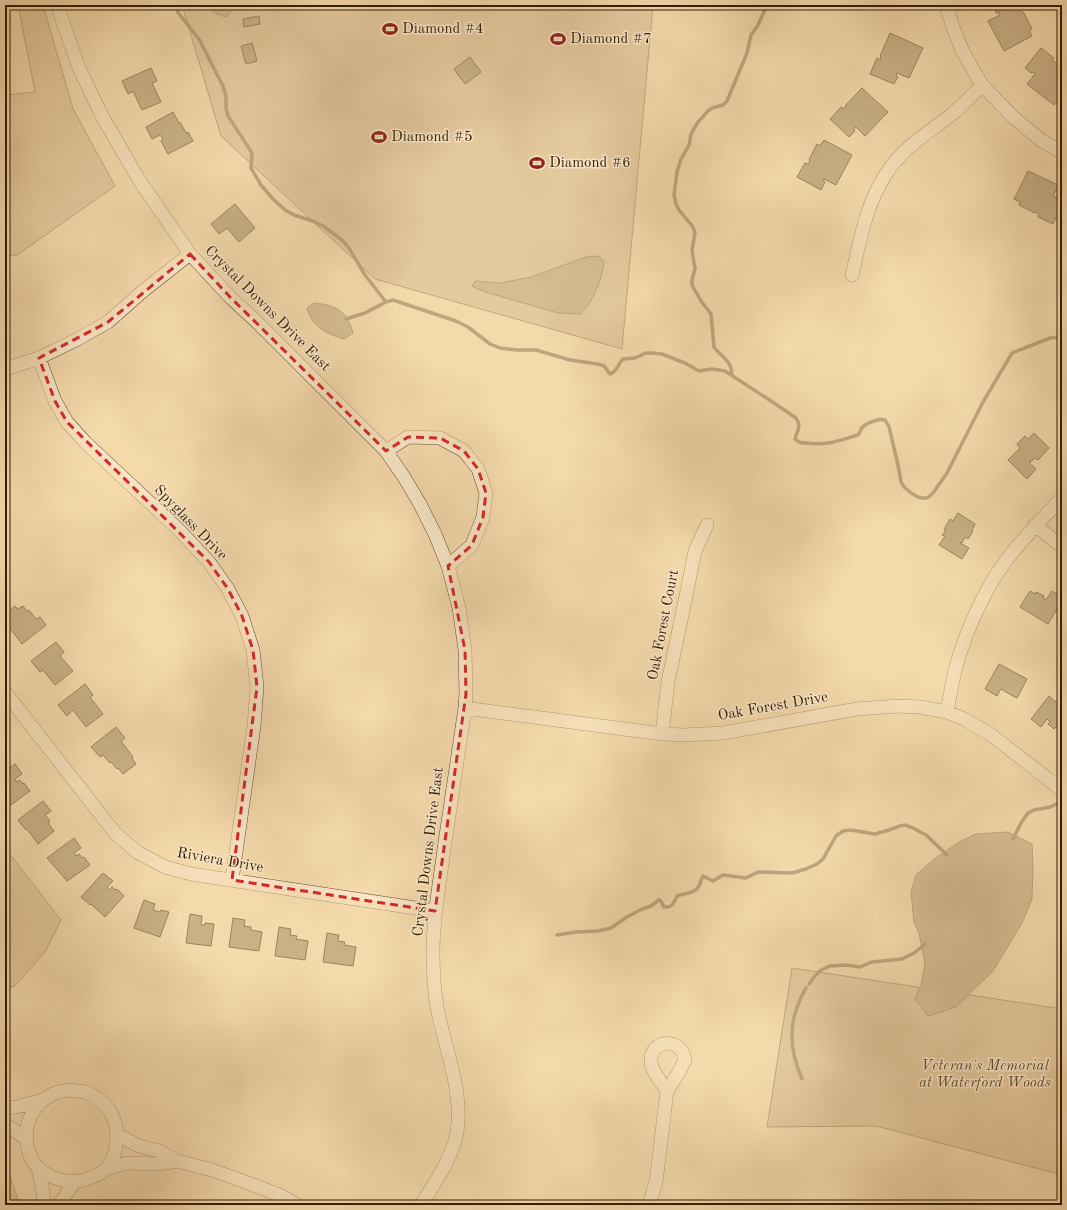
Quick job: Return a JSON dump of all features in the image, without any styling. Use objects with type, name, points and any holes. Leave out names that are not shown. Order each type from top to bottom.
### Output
[{"type":"street","name":"Crystal Downs Drive East","points":[[57,5],[79,68],[102,116],[139,180],[190,254],[230,297],[386,451],[420,504],[435,534],[448,566],[459,608],[465,650],[466,694],[435,911],[433,950],[434,985],[438,1015],[452,1067],[458,1104],[457,1132],[452,1150],[443,1169],[421,1205]]},
{"type":"street","points":[[946,5],[963,52],[982,85],[1013,117],[1042,141],[1062,152]]},
{"type":"street","points":[[852,276],[867,214],[886,173],[910,145],[952,114],[982,85]]},
{"type":"street","points":[[5,369],[40,358],[108,322],[143,291],[190,254]]},
{"type":"street","name":"Spyglass Drive","points":[[40,358],[55,401],[67,422],[85,442],[178,529],[209,562],[228,589],[242,616],[253,650],[257,687],[254,726],[232,880]]},
{"type":"street","points":[[386,451],[408,437],[440,438],[464,450],[478,469],[486,493],[483,517],[472,545],[448,566]]},
{"type":"street","points":[[947,712],[956,667],[982,600],[1004,563],[1035,525],[1062,498]]},
{"type":"street","name":"Oak Forest Court","points":[[662,734],[668,682],[695,551],[707,525]]},
{"type":"street","points":[[1035,525],[1062,547]]},
{"type":"street","name":"Riviera Drive","points":[[5,692],[115,833],[137,852],[164,867],[191,874],[435,911]]},
{"type":"street","name":"Oak Forest Drive","points":[[465,708],[662,734],[684,735],[723,733],[857,709],[891,706],[920,707],[947,712],[964,719],[990,734],[1062,790]]},
{"type":"street","points":[[5,1108],[17,1108],[43,1100],[56,1093],[70,1090],[85,1092],[98,1098],[108,1108],[115,1121],[118,1135],[116,1150],[108,1168]]},
{"type":"street","points":[[650,1205],[656,1182],[666,1091]]},
{"type":"street","points":[[43,1100],[33,1110],[27,1124],[26,1140],[30,1155],[38,1168],[43,1190],[44,1205]]},
{"type":"street","points":[[5,1126],[11,1128],[26,1140]]},
{"type":"street","points":[[118,1135],[139,1146],[159,1151],[177,1161],[212,1170],[282,1196],[297,1205]]},
{"type":"street","points":[[38,1168],[51,1177],[67,1182],[82,1181],[97,1175],[108,1168],[128,1163],[159,1164],[177,1161]]},
{"type":"street","points":[[60,1205],[76,1181]]},
{"type":"highlighted area","points":[[190,254],[230,297],[386,451],[408,437],[440,438],[464,451],[478,469],[486,493],[483,517],[472,545],[448,566],[465,650],[466,694],[435,911],[232,880],[257,687],[253,650],[242,616],[228,589],[209,562],[67,422],[55,401],[39,358],[108,322]]},
{"type":"green space","points":[[18,5],[43,5],[73,109],[115,186],[17,255],[5,256],[5,95],[35,92]]},
{"type":"green space","points":[[182,5],[653,5],[622,349],[375,279],[221,136]]},
{"type":"green space","points":[[5,848],[61,920],[45,952],[15,986],[5,989]]},
{"type":"green space","name":"Veteran's Memorial at Waterford Woods","points":[[792,968],[1062,1009],[1062,1175],[876,1126],[767,1127]]},
{"type":"green space","points":[[5,1169],[9,1174],[20,1205],[5,1205]]},
{"type":"shaded area","points":[[206,5],[236,5],[236,7],[226,17],[210,10]]},
{"type":"shaded area","points":[[599,256],[604,261],[599,282],[590,302],[581,314],[558,313],[485,292],[472,286],[475,281],[500,283],[531,277],[586,257]]},
{"type":"shaded area","points":[[314,303],[328,305],[339,310],[344,314],[353,333],[344,339],[321,329],[312,320],[307,308]]},
{"type":"shaded area","points":[[1008,832],[1032,844],[1032,899],[1022,923],[993,971],[956,1007],[928,1016],[915,999],[921,985],[925,963],[919,933],[914,922],[911,892],[916,875],[934,859],[961,841],[976,834]]},
{"type":"building","points":[[870,5],[897,5],[897,6],[871,9]]},
{"type":"building","points":[[1022,5],[1024,8],[1021,10],[1032,29],[1029,31],[1032,36],[1004,51],[988,21],[1000,15],[999,12],[997,14],[993,6]]},
{"type":"building","points":[[259,16],[260,24],[244,27],[243,19]]},
{"type":"building","points":[[890,33],[923,48],[909,78],[897,73],[896,76],[898,77],[894,84],[870,74],[877,58],[880,60],[880,56]]},
{"type":"building","points":[[252,43],[257,61],[246,64],[241,46]]},
{"type":"building","points":[[1041,48],[1054,58],[1052,60],[1062,67],[1062,94],[1054,105],[1027,84],[1035,74],[1033,72],[1031,73],[1025,68]]},
{"type":"building","points":[[470,57],[481,72],[465,84],[454,69]]},
{"type":"building","points":[[151,68],[157,81],[152,83],[161,102],[142,110],[133,91],[128,94],[122,81]]},
{"type":"building","points":[[862,88],[888,112],[865,136],[856,127],[853,130],[855,131],[849,137],[830,119],[841,107],[844,109]]},
{"type":"building","points":[[173,112],[179,123],[180,122],[186,133],[188,132],[193,141],[168,154],[161,141],[163,139],[160,135],[152,139],[146,127]]},
{"type":"building","points":[[824,140],[852,155],[836,185],[824,179],[823,181],[825,182],[821,190],[797,177],[805,163],[808,164],[810,161],[809,160],[817,144],[820,146]]},
{"type":"building","points":[[1028,171],[1058,185],[1053,197],[1056,198],[1056,196],[1062,199],[1062,204],[1053,224],[1038,217],[1039,214],[1036,212],[1035,213],[1019,205],[1020,202],[1014,199]]},
{"type":"building","points":[[235,204],[255,228],[239,242],[227,228],[219,234],[211,224]]},
{"type":"building","points":[[1034,433],[1049,448],[1038,460],[1035,458],[1029,462],[1036,469],[1027,479],[1008,460],[1020,448],[1017,444],[1025,436],[1028,439]]},
{"type":"building","points":[[958,513],[975,524],[968,539],[965,537],[962,543],[960,543],[969,548],[962,559],[939,545],[945,536],[942,535],[946,530],[944,529],[950,519],[953,521]]},
{"type":"building","points":[[1030,591],[1044,596],[1043,598],[1046,600],[1052,591],[1062,597],[1062,601],[1048,624],[1020,607]]},
{"type":"building","points":[[15,606],[18,609],[23,606],[27,611],[29,610],[36,619],[40,617],[46,625],[22,644],[9,627],[5,630],[5,614]]},
{"type":"building","points":[[56,642],[64,652],[60,656],[73,671],[55,685],[43,670],[40,672],[31,661]]},
{"type":"building","points":[[999,664],[1027,679],[1017,698],[1001,689],[997,696],[985,689]]},
{"type":"building","points":[[85,684],[93,695],[90,697],[103,714],[86,727],[73,710],[67,716],[58,705]]},
{"type":"building","points":[[1049,696],[1062,707],[1062,731],[1056,727],[1054,729],[1048,724],[1050,722],[1047,719],[1041,727],[1031,719]]},
{"type":"building","points":[[116,727],[125,738],[121,741],[133,757],[132,758],[136,764],[123,774],[103,755],[100,757],[91,747]]},
{"type":"building","points":[[15,764],[22,774],[15,779],[17,782],[20,780],[23,784],[24,783],[30,791],[8,807],[5,804],[5,771]]},
{"type":"building","points":[[43,801],[51,811],[45,815],[50,821],[48,823],[54,831],[38,844],[18,820]]},
{"type":"building","points":[[74,838],[81,848],[74,853],[76,856],[79,854],[82,858],[84,857],[90,865],[67,881],[47,858]]},
{"type":"building","points":[[103,873],[113,881],[107,887],[109,890],[112,887],[116,890],[117,889],[124,896],[105,917],[81,897]]},
{"type":"building","points":[[144,900],[155,904],[153,910],[169,912],[160,937],[134,928]]},
{"type":"building","points":[[190,914],[202,916],[201,925],[205,925],[205,923],[214,924],[211,946],[186,943]]},
{"type":"building","points":[[233,918],[245,920],[244,926],[251,927],[251,930],[262,932],[259,951],[229,947]]},
{"type":"building","points":[[279,927],[291,929],[290,935],[297,936],[296,939],[308,941],[305,960],[275,956]]},
{"type":"building","points":[[327,933],[339,935],[338,941],[345,942],[344,945],[356,947],[353,966],[323,962]]},
{"type":"waterway","points":[[174,5],[179,14],[199,39],[223,86],[228,116],[252,153],[251,168],[261,185],[285,210],[323,226],[342,240],[349,248],[365,275],[386,302]]},
{"type":"waterway","points":[[732,375],[732,370],[728,362],[714,347],[711,314],[701,301],[692,285],[695,269],[692,250],[695,233],[693,227],[679,210],[674,195],[677,172],[681,159],[689,145],[691,134],[698,122],[708,111],[712,108],[723,105],[727,101],[747,53],[751,35],[758,25],[767,5]]},
{"type":"waterway","points":[[346,319],[365,313],[393,300],[456,321],[468,327],[490,344],[500,348],[536,350],[570,360],[598,364],[604,366],[610,374],[616,370],[623,359],[635,358],[646,353],[662,354],[685,363],[699,371],[712,369],[725,371],[796,418],[799,426],[795,439],[802,443],[821,444],[839,441],[858,435],[861,429],[869,423],[876,420],[885,420],[889,427],[901,482],[911,493],[922,498],[927,498],[933,493],[947,473],[983,402],[1012,353],[1050,338],[1062,337]]},
{"type":"waterway","points":[[1013,839],[1028,813],[1034,810],[1050,807],[1062,801]]},
{"type":"waterway","points":[[557,935],[598,931],[611,928],[627,917],[651,906],[659,900],[664,907],[669,907],[674,903],[677,896],[697,889],[703,876],[713,881],[723,875],[746,878],[758,872],[792,873],[806,869],[817,864],[823,859],[836,836],[843,831],[851,830],[875,834],[905,825],[926,835],[947,855]]},
{"type":"waterway","points":[[809,984],[821,970],[830,966],[847,965],[860,967],[872,962],[902,959],[914,953],[925,944]]},
{"type":"waterway","points":[[802,1079],[794,1056],[792,1033],[796,1011],[806,988]]},
{"type":"place","name":"Diamond #4","points":[[390,29]]},
{"type":"place","name":"Diamond #7","points":[[558,39]]},
{"type":"place","name":"Diamond #5","points":[[379,137]]},
{"type":"place","name":"Diamond #6","points":[[537,163]]}]
